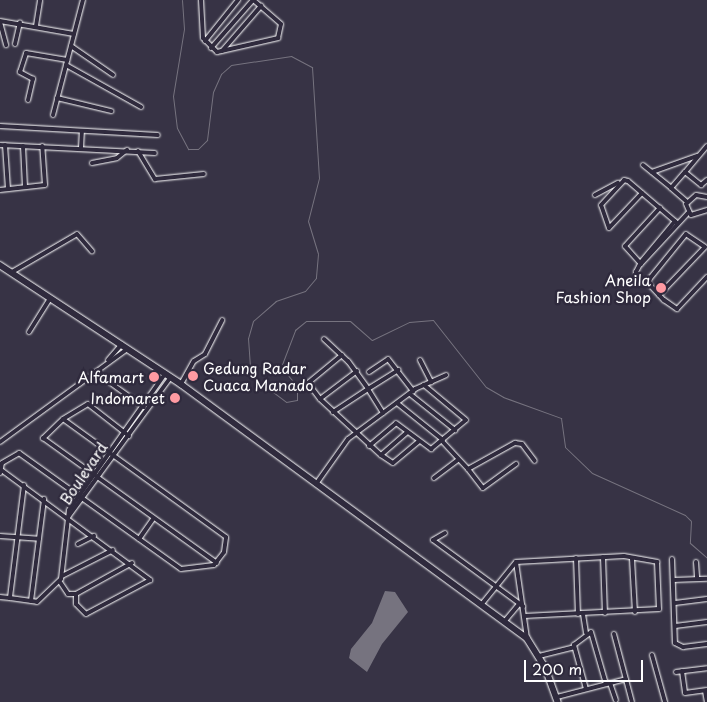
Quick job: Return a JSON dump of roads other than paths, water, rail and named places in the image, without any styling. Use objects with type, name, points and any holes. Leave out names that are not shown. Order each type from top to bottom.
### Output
[{"type":"street","points":[[36,26],[40,0]]},
{"type":"street","points":[[53,116],[83,0]]},
{"type":"street","points":[[201,0],[205,41],[210,48],[222,51],[278,38],[281,24],[253,0],[210,48]]},
{"type":"street","points":[[205,41],[238,0]]},
{"type":"street","points":[[222,51],[261,6]]},
{"type":"street","points":[[6,46],[0,22],[20,23],[74,34]]},
{"type":"street","points":[[15,44],[20,23]]},
{"type":"street","points":[[71,46],[114,75]]},
{"type":"street","points":[[28,100],[33,79],[20,72],[26,53],[67,60]]},
{"type":"street","points":[[66,66],[141,107]]},
{"type":"street","points":[[57,98],[111,111]]},
{"type":"street","points":[[0,126],[158,135]]},
{"type":"street","points":[[81,148],[82,132]]},
{"type":"street","points":[[0,145],[127,150],[155,153]]},
{"type":"street","points":[[6,145],[8,189]]},
{"type":"street","points":[[23,146],[26,187]]},
{"type":"street","points":[[0,190],[45,185],[42,146]]},
{"type":"street","points":[[671,188],[707,146]]},
{"type":"street","points":[[92,163],[117,158],[127,150]]},
{"type":"street","points":[[138,151],[155,178],[204,174]]},
{"type":"street","points":[[652,172],[700,155]]},
{"type":"street","points":[[643,165],[687,202],[688,213]]},
{"type":"street","points":[[685,172],[701,185],[707,180]]},
{"type":"street","points":[[595,195],[626,180],[676,222]]},
{"type":"street","points":[[618,183],[601,205],[609,228],[642,193]]},
{"type":"street","points":[[687,202],[699,194],[707,197]]},
{"type":"street","points":[[640,264],[624,246],[660,208]]},
{"type":"street","points":[[688,213],[698,216],[707,210]]},
{"type":"street","points":[[639,278],[636,272],[640,264],[676,222],[688,213]]},
{"type":"street","points":[[12,272],[77,234],[92,251]]},
{"type":"street","points":[[659,295],[707,247],[684,235],[647,278],[659,295],[678,309],[707,277]]},
{"type":"street","points":[[0,265],[181,384],[315,486],[527,638],[539,656],[558,700],[586,689],[626,679]]},
{"type":"street","points":[[29,332],[50,298]]},
{"type":"street","points":[[181,384],[194,361],[205,354],[222,320]]},
{"type":"street","points":[[324,339],[357,371],[383,413]]},
{"type":"street","points":[[103,366],[122,344]]},
{"type":"street","points":[[0,442],[128,348]]},
{"type":"street","points":[[342,355],[308,383],[320,399],[355,434],[393,463],[419,442]]},
{"type":"street","points":[[369,372],[388,359],[398,370],[411,392],[455,430]]},
{"type":"street","points":[[420,360],[431,382]]},
{"type":"street","points":[[333,412],[398,370]]},
{"type":"street","points":[[320,399],[357,371]]},
{"type":"street","name":"Boulevard","points":[[96,477],[109,453],[164,374]]},
{"type":"street","points":[[315,486],[355,434],[411,392],[446,375]]},
{"type":"street","name":"Boulevard","points":[[68,517],[170,378]]},
{"type":"street","points":[[105,379],[148,409]]},
{"type":"street","points":[[369,446],[395,423],[431,449],[455,430],[466,418],[424,385]]},
{"type":"street","points":[[397,403],[442,441],[484,488],[516,464]]},
{"type":"street","points":[[129,436],[88,404],[63,419],[43,437],[153,519],[217,563]]},
{"type":"street","points":[[0,473],[2,463],[20,454],[183,570],[203,569],[217,563],[224,552],[226,537],[63,419]]},
{"type":"street","points":[[381,455],[407,432]]},
{"type":"street","points":[[468,470],[516,443],[522,444],[535,462]]},
{"type":"street","points":[[434,478],[458,460]]},
{"type":"street","points":[[0,469],[132,563],[150,582],[86,614],[76,604],[76,594]]},
{"type":"street","points":[[10,598],[24,485]]},
{"type":"street","points":[[31,601],[44,499]]},
{"type":"street","points":[[0,597],[39,601],[60,582],[68,517]]},
{"type":"street","points":[[139,539],[153,519]]},
{"type":"street","points":[[445,533],[434,540],[521,605]]},
{"type":"street","points":[[0,536],[39,539]]},
{"type":"street","points":[[78,544],[94,536]]},
{"type":"street","points":[[62,576],[113,550]]},
{"type":"street","points":[[481,605],[516,562],[603,557],[653,559],[657,565],[659,609],[635,612],[524,616]]},
{"type":"street","points":[[603,557],[605,613]]},
{"type":"street","points":[[576,558],[578,614]]},
{"type":"street","points":[[632,559],[635,612]]},
{"type":"street","points":[[672,559],[675,626],[680,647],[707,644]]},
{"type":"street","points":[[516,562],[527,638]]},
{"type":"street","points":[[696,562],[697,578]]},
{"type":"street","points":[[60,582],[68,594],[76,594],[132,563]]},
{"type":"street","points":[[673,580],[707,579]]},
{"type":"street","points":[[675,603],[707,599]]},
{"type":"street","points":[[504,622],[521,605]]},
{"type":"street","points":[[539,656],[574,647],[586,633],[583,614]]},
{"type":"street","points":[[675,626],[707,622]]},
{"type":"street","points":[[586,633],[594,634],[608,683],[616,700]]},
{"type":"street","points":[[614,634],[632,702]]},
{"type":"street","points":[[574,647],[586,689]]},
{"type":"street","points":[[652,655],[665,702]]},
{"type":"street","points":[[676,672],[707,668]]},
{"type":"street","points":[[682,671],[685,693]]},
{"type":"street","points":[[679,694],[706,690],[707,702]]},
{"type":"waterway","points":[[182,0],[184,29],[173,96],[177,128],[188,149],[198,149],[207,140],[213,92],[221,74],[231,65],[291,56],[312,67],[319,178],[308,221],[318,254],[316,278],[305,291],[276,301],[253,321],[248,338],[250,364],[257,380],[286,402],[297,400],[297,386],[281,367],[295,330],[306,321],[350,321],[372,340],[409,322],[433,320],[486,387],[503,397],[561,418],[565,447],[592,473],[685,515],[691,521],[690,543],[707,558]]},
{"type":"place","name":"Aneila Fashion Shop","points":[[661,288]]},
{"type":"place","name":"Gedung Radar Cuaca Manado","points":[[193,376]]},
{"type":"place","name":"Alfamart","points":[[154,377]]},
{"type":"place","name":"Indomaret","points":[[175,398]]}]
